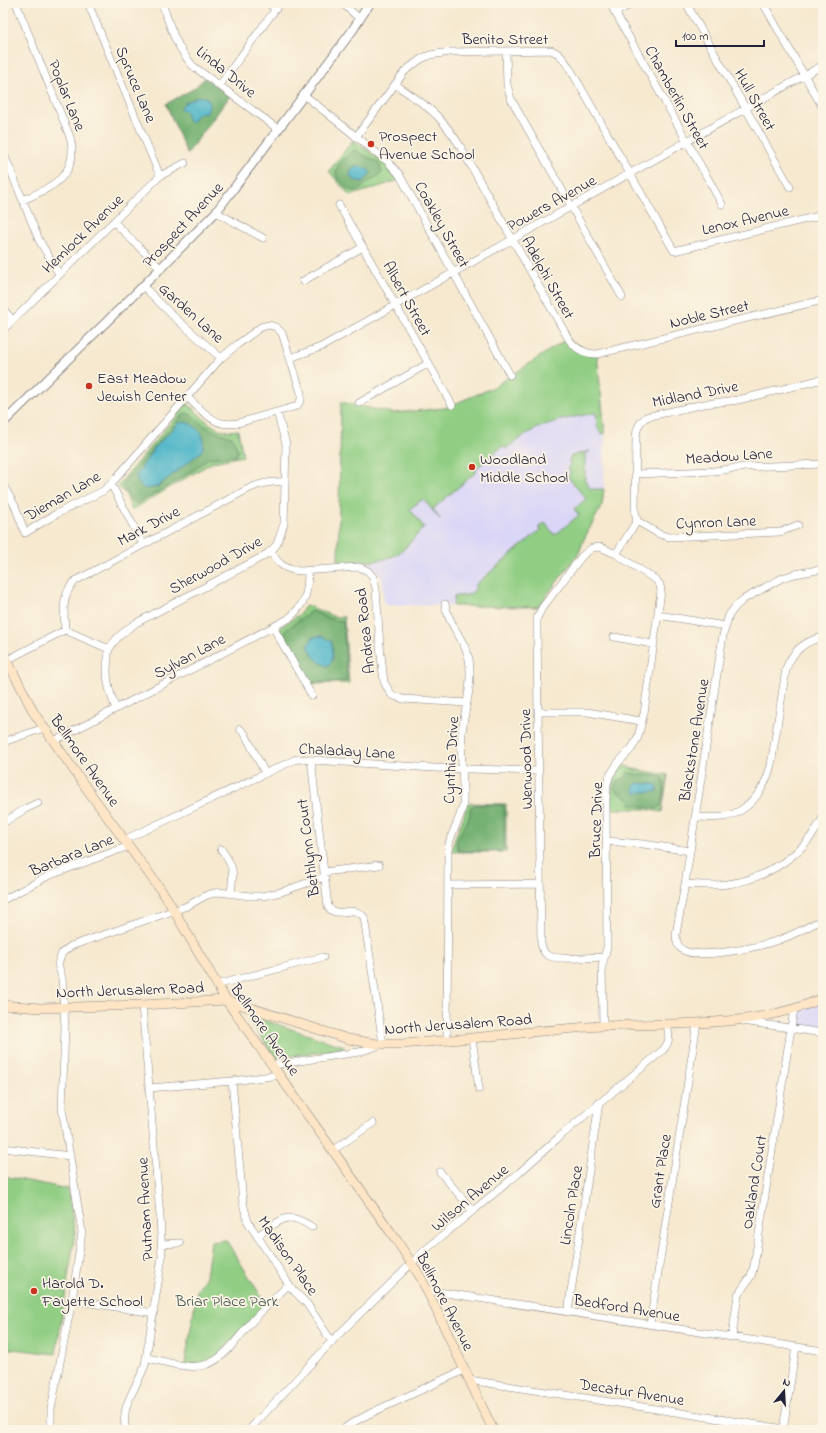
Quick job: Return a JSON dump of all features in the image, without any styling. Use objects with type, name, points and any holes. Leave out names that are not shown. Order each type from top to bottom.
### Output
[{"type":"main road","name":"Bellmore Avenue","points":[[5,656],[26,699],[44,728],[166,897],[226,1000],[334,1150],[412,1264],[434,1305],[493,1430]]},
{"type":"main road","name":"North Jerusalem Road","points":[[3,1005],[40,1008],[142,1005],[226,1000],[334,1036],[360,1042],[401,1044],[602,1026],[696,1023],[736,1020],[761,1017],[794,1009],[823,998]]},
{"type":"street","name":"Poplar Lane","points":[[16,3],[70,136],[73,153],[72,162],[68,170],[58,182],[23,200]]},
{"type":"street","name":"Spruce Lane","points":[[88,3],[160,176]]},
{"type":"street","name":"Linda Drive","points":[[162,3],[172,32],[182,53],[193,66],[278,129]]},
{"type":"street","points":[[219,86],[278,6],[268,3]]},
{"type":"street","points":[[342,3],[360,19]]},
{"type":"street","name":"Prospect Avenue","points":[[3,423],[161,269],[216,212],[360,19],[370,3]]},
{"type":"street","name":"Chamberlin Street","points":[[610,3],[722,204]]},
{"type":"street","points":[[615,13],[633,3]]},
{"type":"street","name":"Hull Street","points":[[686,3],[790,187]]},
{"type":"street","points":[[763,3],[823,108]]},
{"type":"street","name":"Benito Street","points":[[356,137],[405,72],[421,59],[430,55],[450,52],[551,50],[562,57],[674,251]]},
{"type":"street","points":[[506,51],[507,85],[511,100],[622,297]]},
{"type":"street","name":"Powers Avenue","points":[[290,358],[321,347],[823,65]]},
{"type":"street","name":"Adelphi Street","points":[[396,85],[429,109],[450,131],[460,146],[571,342],[584,352],[593,354],[602,352]]},
{"type":"street","name":"Coakley Street","points":[[304,95],[387,161],[399,174],[510,375]]},
{"type":"street","points":[[3,152],[39,240],[58,274]]},
{"type":"street","name":"Hemlock Avenue","points":[[3,330],[58,274],[114,222],[160,176],[185,163]]},
{"type":"street","name":"Albert Street","points":[[339,205],[452,405]]},
{"type":"street","points":[[216,212],[263,238]]},
{"type":"street","name":"Lenox Avenue","points":[[674,251],[823,215]]},
{"type":"street","points":[[114,222],[161,269]]},
{"type":"street","points":[[303,281],[363,247]]},
{"type":"street","name":"Garden Lane","points":[[143,286],[173,316],[221,358]]},
{"type":"street","name":"Noble Street","points":[[602,352],[823,300]]},
{"type":"street","points":[[3,309],[13,320]]},
{"type":"street","name":"Dieman Lane","points":[[3,485],[15,506],[25,533],[56,514],[103,491],[111,484],[186,396],[221,358],[261,327],[266,325],[276,328],[282,333],[290,358]]},
{"type":"street","points":[[186,396],[210,417],[222,423],[238,423],[297,406],[301,400],[301,393],[290,358]]},
{"type":"street","points":[[358,403],[429,363]]},
{"type":"street","name":"Midland Drive","points":[[637,521],[635,511],[636,437],[637,426],[646,417],[704,404],[738,400],[823,379]]},
{"type":"street","name":"Sherwood Drive","points":[[109,649],[122,634],[136,623],[255,561],[270,551],[277,544],[284,524],[286,444],[277,412]]},
{"type":"street","name":"Meadow Lane","points":[[636,474],[823,464]]},
{"type":"street","name":"Mark Drive","points":[[65,630],[64,599],[71,585],[85,574],[263,482],[285,482]]},
{"type":"street","points":[[111,484],[143,544]]},
{"type":"street","points":[[616,554],[637,521]]},
{"type":"street","name":"Cynron Lane","points":[[637,521],[659,534],[669,537],[780,532],[798,525]]},
{"type":"street","name":"Wenwood Drive","points":[[604,957],[554,958],[546,955],[541,944],[537,618],[542,608],[587,551],[592,548],[600,548],[616,554]]},
{"type":"street","name":"Andrea Road","points":[[270,551],[281,565],[293,571],[359,567],[368,571],[372,577],[376,589],[384,682],[391,694],[403,699],[467,703]]},
{"type":"street","name":"Bruce Drive","points":[[602,1026],[602,966],[607,947],[607,784],[614,769],[636,743],[641,721],[661,591],[660,585],[656,580],[616,554]]},
{"type":"street","name":"Blackstone Avenue","points":[[823,569],[782,578],[748,596],[729,615],[725,626],[676,940],[682,950],[707,954],[748,948],[777,941],[823,919]]},
{"type":"street","name":"Sylvan Lane","points":[[54,741],[288,619],[302,605],[307,591],[308,571]]},
{"type":"street","name":"Cynthia Drive","points":[[445,604],[448,617],[463,644],[468,658],[470,684],[462,733],[463,805],[450,840],[448,853],[447,1040]]},
{"type":"street","points":[[658,615],[725,626]]},
{"type":"street","points":[[273,627],[312,696]]},
{"type":"street","points":[[5,656],[65,630],[109,649],[107,678],[109,690],[116,709]]},
{"type":"street","points":[[614,637],[653,644]]},
{"type":"street","points":[[695,817],[722,817],[736,812],[752,801],[763,788],[771,765],[786,669],[796,650],[807,642],[823,637]]},
{"type":"street","points":[[538,712],[586,712],[641,721]]},
{"type":"street","points":[[3,742],[44,728]]},
{"type":"street","points":[[240,729],[245,734],[265,773]]},
{"type":"street","name":"Chaladay Lane","points":[[127,843],[265,773],[294,760],[462,769],[538,771]]},
{"type":"street","name":"Bethlynn Court","points":[[311,760],[328,907],[331,911],[337,912],[354,910],[364,917],[383,1044]]},
{"type":"street","points":[[3,823],[25,809],[38,803]]},
{"type":"street","points":[[685,884],[729,884],[754,878],[765,873],[787,860],[800,849],[823,817]]},
{"type":"street","points":[[606,841],[643,844],[690,851]]},
{"type":"street","name":"Barbara Lane","points":[[3,900],[48,876],[127,843]]},
{"type":"street","points":[[221,849],[229,860],[234,876],[231,893]]},
{"type":"street","points":[[51,1430],[51,1410],[72,1300],[82,1232],[62,1108],[65,1027],[62,978],[58,964],[62,953],[72,946],[187,906],[207,895],[219,892],[263,896],[281,892],[324,874],[379,865]]},
{"type":"street","points":[[448,885],[540,884]]},
{"type":"street","points":[[216,985],[323,957]]},
{"type":"street","name":"Putnam Avenue","points":[[126,1430],[124,1420],[126,1408],[129,1398],[142,1375],[147,1358],[162,1257],[160,1216],[142,1005]]},
{"type":"street","name":"Oakland Court","points":[[732,1337],[738,1295],[751,1276],[754,1266],[794,1009]]},
{"type":"street","points":[[736,1020],[823,1033]]},
{"type":"street","name":"Grant Place","points":[[650,1324],[696,1023]]},
{"type":"street","name":"Wilson Avenue","points":[[249,1430],[332,1342],[424,1251],[519,1174],[599,1103],[663,1050],[668,1044],[669,1040],[668,1024]]},
{"type":"street","points":[[472,1038],[479,1089]]},
{"type":"street","points":[[273,1065],[360,1052],[383,1044]]},
{"type":"street","points":[[149,1088],[232,1081],[280,1075]]},
{"type":"street","name":"Madison Place","points":[[232,1081],[243,1203],[248,1222],[289,1284],[307,1304],[332,1342]]},
{"type":"street","name":"Lincoln Place","points":[[568,1312],[599,1103]]},
{"type":"street","points":[[334,1150],[372,1123]]},
{"type":"street","points":[[3,1148],[70,1156]]},
{"type":"street","points":[[440,1172],[473,1212]]},
{"type":"street","points":[[257,1236],[283,1220],[290,1218],[304,1222],[312,1227]]},
{"type":"street","points":[[161,1244],[180,1243]]},
{"type":"street","points":[[147,1358],[184,1366],[204,1365],[214,1361],[222,1356],[256,1317],[289,1284]]},
{"type":"street","name":"Bedford Avenue","points":[[426,1290],[823,1351]]},
{"type":"street","points":[[72,1300],[154,1313]]},
{"type":"street","points":[[786,1430],[796,1347]]},
{"type":"street","points":[[342,1430],[371,1413],[464,1370]]},
{"type":"street","name":"Decatur Avenue","points":[[469,1380],[786,1430]]},
{"type":"shaded area","name":"Woodland Middle School","points":[[510,375],[602,399],[605,434],[604,489],[602,505],[584,539],[579,553],[538,607],[384,605],[382,578],[369,562],[338,561],[341,402],[393,413],[445,408],[494,387]]},
{"type":"shaded area","points":[[823,1001],[823,1031],[793,1026],[796,1011]]},
{"type":"green space","points":[[205,78],[230,96],[187,154],[166,104],[193,89]]},
{"type":"green space","points":[[353,140],[387,164],[399,180],[350,196],[329,171]]},
{"type":"green space","points":[[355,150],[379,163],[382,173],[360,189],[353,191],[344,185],[337,177],[336,173],[338,165],[341,161]]},
{"type":"green space","points":[[568,338],[571,342],[597,354],[605,434],[598,429],[596,413],[559,420],[538,428],[506,449],[503,446],[477,468],[475,473],[433,509],[440,519],[423,499],[410,509],[424,527],[404,549],[397,554],[381,560],[338,561],[341,402],[393,413],[445,408],[494,387]]},
{"type":"green space","points":[[187,403],[208,423],[218,429],[226,431],[238,430],[243,456],[213,462],[132,510],[125,493],[119,488],[119,484]]},
{"type":"green space","points":[[186,413],[191,414],[209,428],[232,437],[238,450],[236,456],[208,458],[197,468],[137,504],[130,499],[122,486],[125,480],[182,415]],"holes":[[[179,423],[201,452],[157,487],[154,448]]]},
{"type":"green space","points":[[590,451],[585,453],[585,481],[591,489],[604,489],[602,505],[584,539],[579,553],[538,607],[453,606],[454,596],[464,596],[471,593],[476,588],[474,586],[540,530],[538,528],[545,523],[555,535],[579,515],[574,509],[586,499],[567,476],[571,473],[567,468],[570,465],[569,460],[571,456]]},
{"type":"green space","points":[[306,605],[335,617],[344,617],[349,683],[310,684],[279,628],[299,615]]},
{"type":"green space","points":[[311,611],[334,620],[343,621],[347,680],[314,683],[310,681],[285,634],[287,629]]},
{"type":"green space","points":[[623,764],[632,769],[668,775],[662,812],[644,809],[611,809],[612,785]]},
{"type":"green space","points":[[628,773],[662,777],[664,780],[664,793],[661,806],[656,809],[630,804],[629,800],[614,789],[617,781],[625,778]]},
{"type":"green space","points":[[467,803],[506,804],[506,852],[452,852]]},
{"type":"green space","points":[[475,805],[504,805],[504,848],[501,851],[459,851],[457,847],[458,838],[469,817],[470,807]]},
{"type":"green space","points":[[250,1016],[344,1046],[343,1049],[277,1058],[248,1018],[251,1018]]},
{"type":"green space","name":"Harold D. Fayette School","points":[[3,1176],[68,1189],[75,1234],[56,1354],[3,1348]]},
{"type":"green space","name":"Briar Place Park","points":[[226,1240],[266,1304],[218,1356],[198,1364],[185,1364],[197,1291],[206,1276],[211,1242]]},
{"type":"water","points":[[200,96],[207,98],[210,103],[207,113],[197,114],[193,121],[189,122],[187,113],[180,108],[186,102]]},
{"type":"water","points":[[359,166],[368,169],[371,173],[363,182],[353,180],[350,175],[352,169]]},
{"type":"water","points":[[184,422],[194,426],[201,433],[204,442],[201,452],[157,487],[146,489],[142,487],[136,476],[154,448],[179,423]]},
{"type":"water","points":[[322,636],[332,642],[333,659],[327,666],[320,663],[315,658],[308,645],[313,637]]},
{"type":"water","points":[[637,783],[654,784],[658,787],[657,792],[641,792],[636,794],[634,788]]},
{"type":"place","name":"Prospect Avenue School","points":[[371,144]]},
{"type":"place","name":"East Meadow Jewish Center","points":[[89,386]]},
{"type":"place","name":"Woodland Middle School","points":[[472,467]]},
{"type":"place","name":"Harold D. Fayette School","points":[[34,1291]]}]
